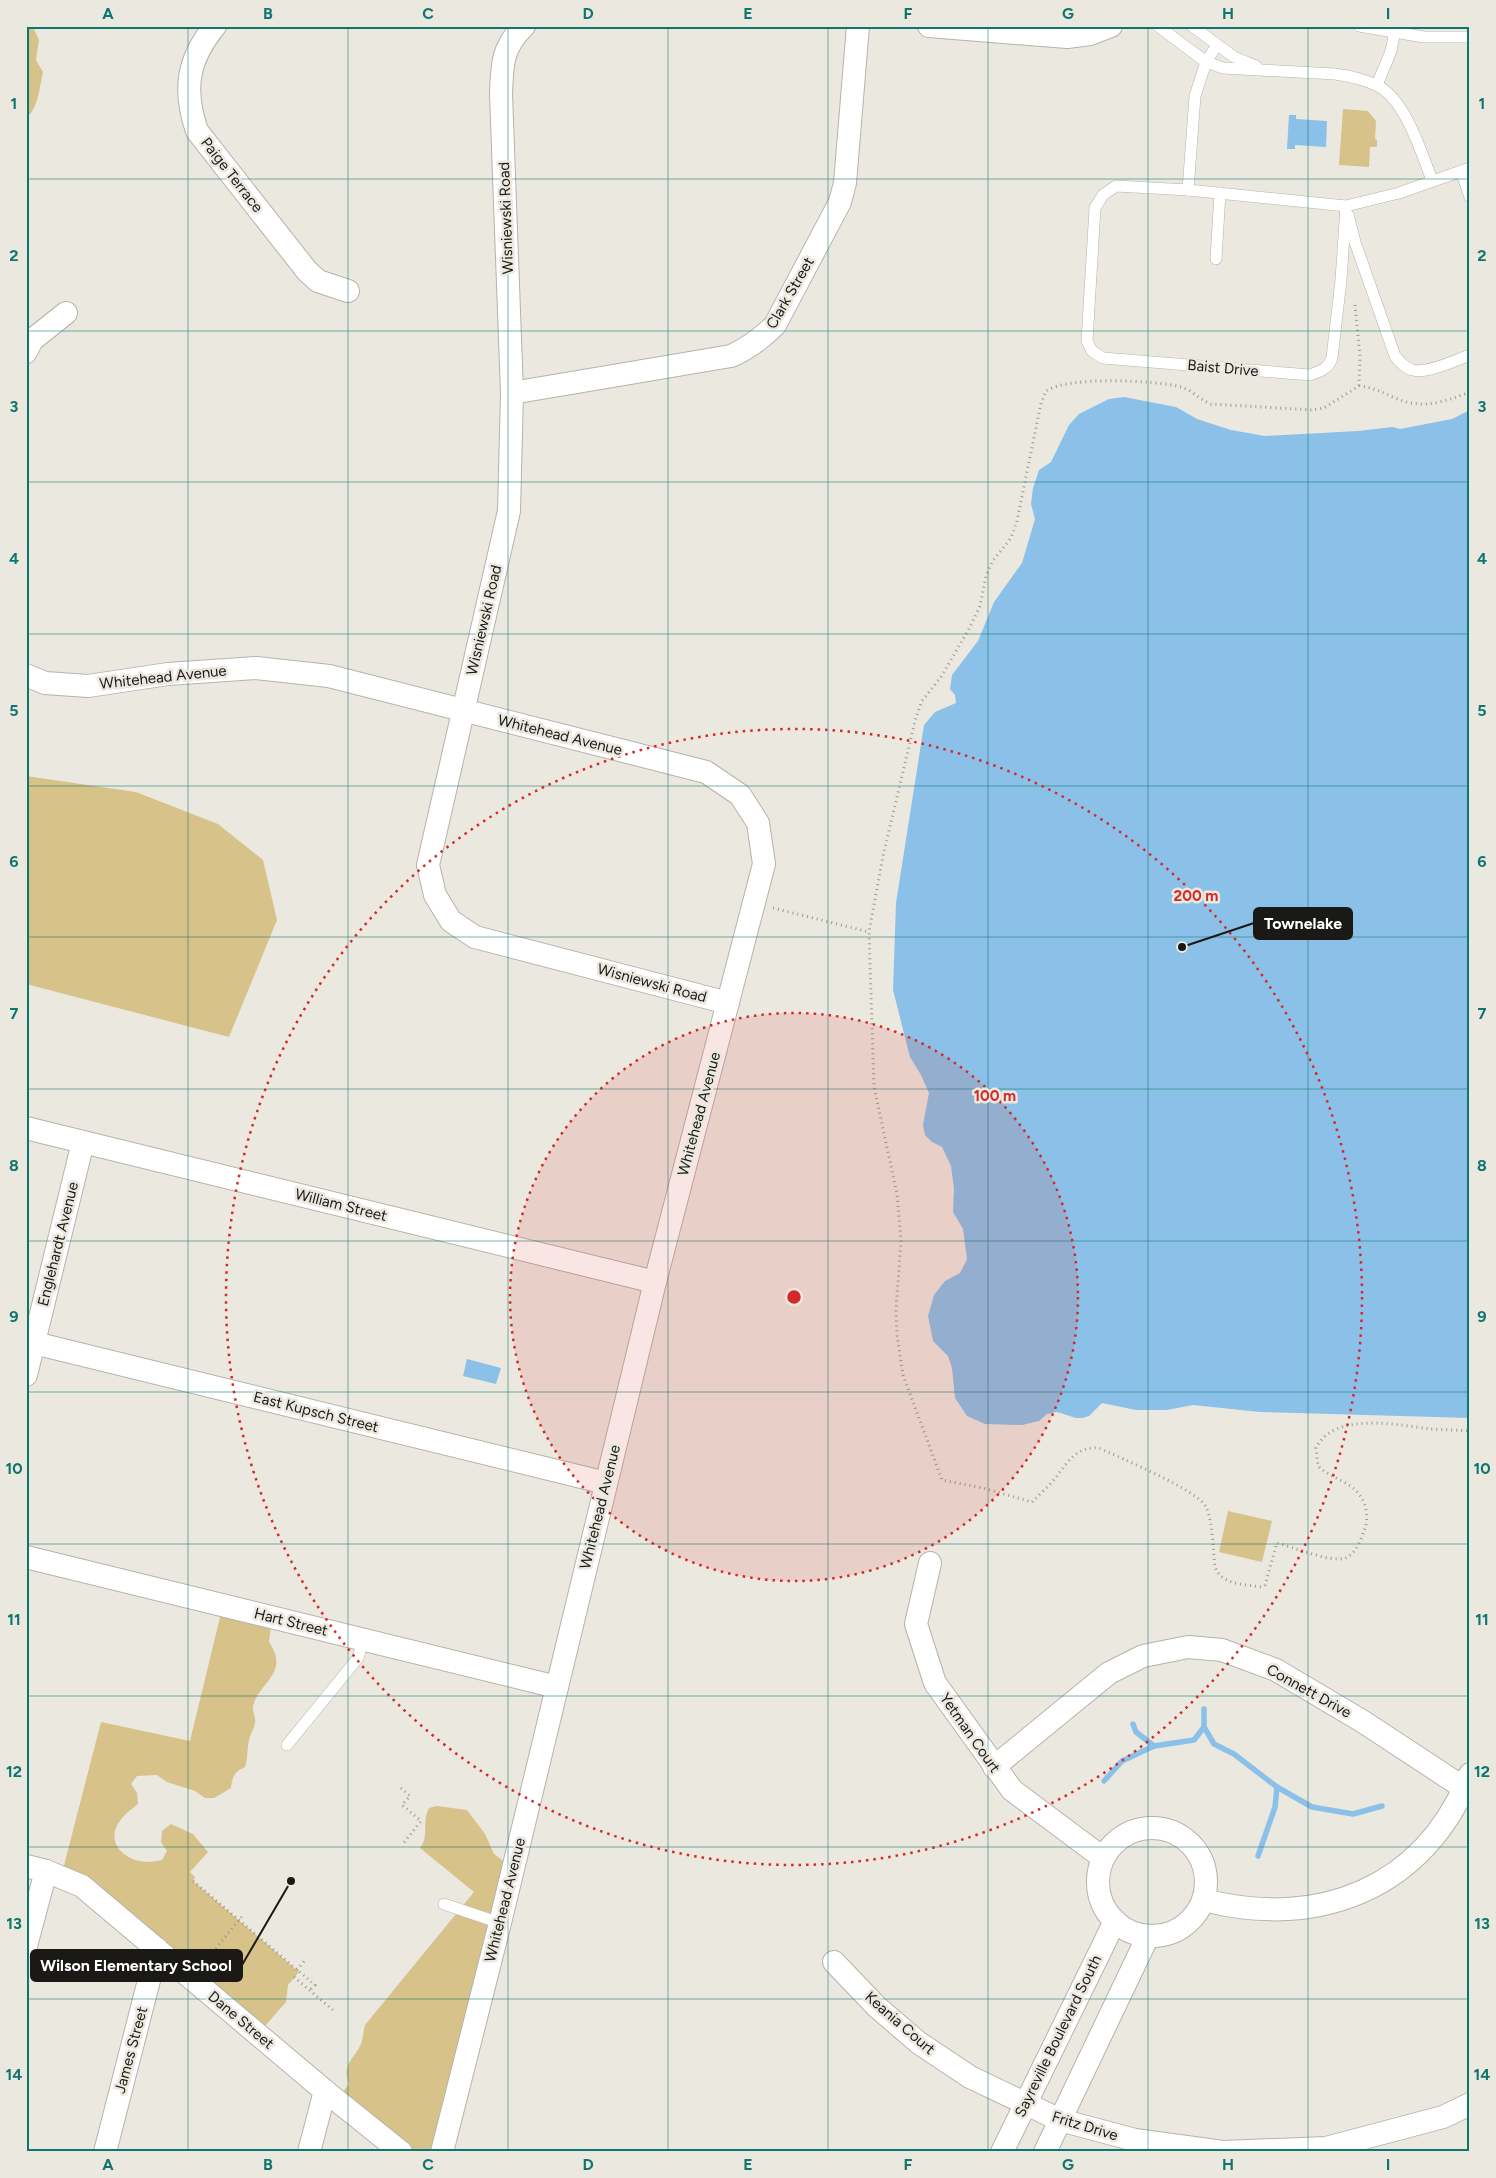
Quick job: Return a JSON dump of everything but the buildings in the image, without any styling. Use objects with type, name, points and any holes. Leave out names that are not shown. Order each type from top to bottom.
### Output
[{"type":"street","name":"Paige Terrace","points":[[215,26],[207,36],[192,65],[188,86],[190,111],[197,130],[307,271],[318,281],[348,291]]},
{"type":"street","name":"Clark Street","points":[[512,393],[731,356],[750,348],[775,325],[840,202],[845,182],[858,26]]},
{"type":"street","points":[[929,26],[1067,37],[1090,34],[1111,26]]},
{"type":"street","name":"Wisniewski Road","points":[[512,29],[502,62],[501,94],[512,393],[509,511],[428,865],[435,895],[450,921],[475,937],[728,1003]]},
{"type":"street","points":[[26,352],[32,340],[66,313]]},
{"type":"street","name":"Whitehead Avenue","points":[[26,675],[45,683],[88,686],[168,674],[256,668],[329,676],[706,772],[740,794],[758,823],[764,864],[655,1282],[500,1923],[442,2152]]},
{"type":"street","name":"William Street","points":[[26,1128],[655,1282]]},
{"type":"street","name":"Englehardt Avenue","points":[[26,1375],[30,1342],[83,1142]]},
{"type":"street","name":"East Kupsch Street","points":[[30,1342],[606,1483]]},
{"type":"street","name":"Hart Street","points":[[26,1557],[557,1687]]},
{"type":"street","name":"Yetman Court","points":[[930,1563],[916,1624],[935,1683],[1012,1790],[1103,1858]]},
{"type":"street","name":"Connett Drive","points":[[994,1767],[1110,1673],[1143,1656],[1188,1647],[1222,1650],[1276,1670],[1467,1781]]},
{"type":"street","points":[[1204,1900],[1227,1906],[1285,1910],[1324,1905],[1360,1894],[1403,1867],[1435,1836],[1467,1781]]},
{"type":"street","points":[[1158,1828],[1172,1831],[1187,1839],[1202,1860],[1207,1883],[1204,1900],[1194,1917],[1182,1927],[1167,1934],[1148,1936],[1130,1931],[1115,1921],[1106,1910],[1100,1894],[1098,1878],[1103,1858],[1116,1842],[1136,1830],[1158,1828]]},
{"type":"street","points":[[26,1946],[36,1869]]},
{"type":"street","name":"Dane Street","points":[[36,1869],[82,1886],[325,2091],[401,2152]]},
{"type":"street","name":"Sayreville Boulevard South","points":[[1002,2152],[1115,1921]]},
{"type":"street","points":[[1045,2152],[1148,1936]]},
{"type":"street","name":"James Street","points":[[104,2152],[157,1949]]},
{"type":"street","name":"Keania Court","points":[[834,1962],[877,2007],[918,2043],[970,2078],[1025,2104]]},
{"type":"street","points":[[309,2152],[325,2091]]},
{"type":"street","name":"Fritz Drive","points":[[1025,2104],[1060,2120],[1135,2140],[1223,2152],[1326,2148],[1443,2117],[1470,2104]]},
{"type":"lane","points":[[1158,26],[1206,62],[1223,68],[1350,76],[1377,85],[1388,92],[1408,119],[1432,180]]},
{"type":"lane","points":[[1192,26],[1244,62],[1268,70]]},
{"type":"lane","points":[[1359,26],[1396,30],[1424,37],[1470,37]]},
{"type":"lane","points":[[1377,85],[1392,51],[1396,30]]},
{"type":"lane","points":[[1218,45],[1206,62],[1195,96],[1188,190],[1346,206],[1399,193],[1465,170],[1470,197]]},
{"type":"lane","name":"Baist Drive","points":[[1188,190],[1116,186],[1103,195],[1095,208],[1087,341],[1092,351],[1103,358],[1310,374],[1329,367],[1332,358],[1340,290],[1346,206]]},
{"type":"lane","points":[[1216,259],[1220,193]]},
{"type":"lane","points":[[1346,206],[1355,242],[1395,356],[1404,367],[1415,371],[1429,369],[1470,355]]},
{"type":"lane","points":[[287,1745],[358,1658],[363,1640]]},
{"type":"lane","points":[[444,1904],[500,1923]]},
{"type":"path","points":[[1354,303],[1360,356],[1359,386]]},
{"type":"path","points":[[1470,392],[1440,403],[1423,406],[1359,386],[1324,408],[1312,410],[1211,404],[1202,401],[1182,387],[1150,383],[1088,382],[1058,386],[1046,391],[1041,404],[1018,521],[1011,538],[992,562],[986,576],[980,606],[970,626],[941,677],[922,701],[916,717],[883,856],[869,932],[874,1087],[896,1188],[900,1232],[896,1310],[898,1335],[904,1375],[942,1480],[983,1488],[1032,1502],[1056,1477],[1063,1465],[1072,1456],[1092,1447],[1100,1448],[1154,1473],[1202,1500],[1208,1514],[1214,1568],[1217,1574],[1222,1580],[1261,1587],[1265,1585],[1277,1543],[1330,1559],[1345,1558],[1352,1554],[1362,1536],[1367,1520],[1365,1503],[1359,1493],[1351,1486],[1329,1476],[1318,1466],[1316,1448],[1324,1436],[1348,1425],[1374,1423],[1438,1430],[1470,1431]]},
{"type":"path","points":[[754,904],[869,932]]},
{"type":"path","points":[[401,1788],[410,1796],[402,1805],[421,1821],[402,1845]]},
{"type":"path","points":[[193,1881],[315,1985],[310,1990]]},
{"type":"path","points":[[192,1978],[244,1914]]},
{"type":"path","points":[[297,1970],[305,1960]]},
{"type":"path","points":[[294,1977],[333,2010]]},
{"type":"shaded area","points":[[26,26],[33,27],[39,40],[36,60],[43,72],[36,103],[26,118]]},
{"type":"shaded area","points":[[1343,109],[1368,111],[1376,121],[1375,139],[1377,140],[1377,147],[1370,147],[1369,167],[1339,165]]},
{"type":"shaded area","points":[[26,776],[136,792],[218,824],[263,860],[277,920],[229,1037],[26,984]]},
{"type":"shaded area","points":[[1228,1511],[1272,1521],[1262,1562],[1219,1552]]},
{"type":"shaded area","points":[[223,1605],[272,1617],[269,1642],[275,1653],[275,1670],[260,1691],[253,1707],[255,1724],[249,1740],[245,1767],[235,1775],[231,1788],[214,1798],[205,1798],[195,1791],[167,1782],[157,1775],[137,1776],[131,1784],[137,1793],[138,1804],[117,1825],[115,1840],[122,1853],[137,1860],[150,1862],[162,1860],[167,1851],[161,1842],[162,1831],[171,1824],[193,1834],[208,1852],[190,1872],[195,1877],[193,1881],[299,1972],[288,1985],[286,2002],[258,2034],[61,1877],[101,1722],[190,1741]]},
{"type":"shaded area","points":[[437,1806],[467,1810],[485,1834],[494,1854],[513,1868],[442,2152],[401,2152],[337,2100],[349,2084],[347,2067],[361,2044],[365,2025],[474,1892],[420,1848],[423,1843],[429,1808]]},
{"type":"water","points":[[1289,115],[1296,115],[1296,119],[1327,121],[1326,147],[1295,145],[1295,149],[1287,149]]},
{"type":"water","points":[[1124,397],[1176,407],[1197,419],[1231,430],[1265,436],[1358,431],[1393,427],[1400,429],[1452,419],[1470,410],[1470,1418],[1260,1412],[1193,1405],[1167,1410],[1136,1410],[1102,1403],[1089,1416],[1082,1418],[1057,1412],[1047,1414],[1039,1421],[1022,1425],[985,1424],[967,1416],[955,1398],[952,1368],[948,1356],[933,1341],[928,1316],[934,1295],[945,1281],[960,1273],[967,1259],[963,1229],[953,1212],[954,1189],[951,1166],[942,1147],[932,1142],[925,1135],[923,1125],[929,1093],[910,1057],[893,990],[896,903],[924,725],[935,712],[956,703],[955,695],[950,689],[952,675],[978,641],[994,602],[1022,563],[1035,519],[1031,504],[1033,488],[1039,470],[1051,462],[1069,425],[1079,414],[1109,399]]},
{"type":"water","points":[[467,1359],[501,1368],[496,1384],[463,1376]]},
{"type":"waterway","points":[[1104,1781],[1122,1761],[1154,1746],[1194,1740],[1204,1727],[1204,1709]]},
{"type":"waterway","points":[[1133,1724],[1136,1732],[1154,1746]]},
{"type":"waterway","points":[[1204,1727],[1214,1744],[1234,1754],[1277,1787],[1275,1807],[1258,1856]]},
{"type":"waterway","points":[[1277,1787],[1312,1807],[1353,1814],[1382,1806]]},
{"type":"place","name":"Townelake","points":[[1182,947]]},
{"type":"place","name":"Wilson Elementary School","points":[[291,1881]]}]
